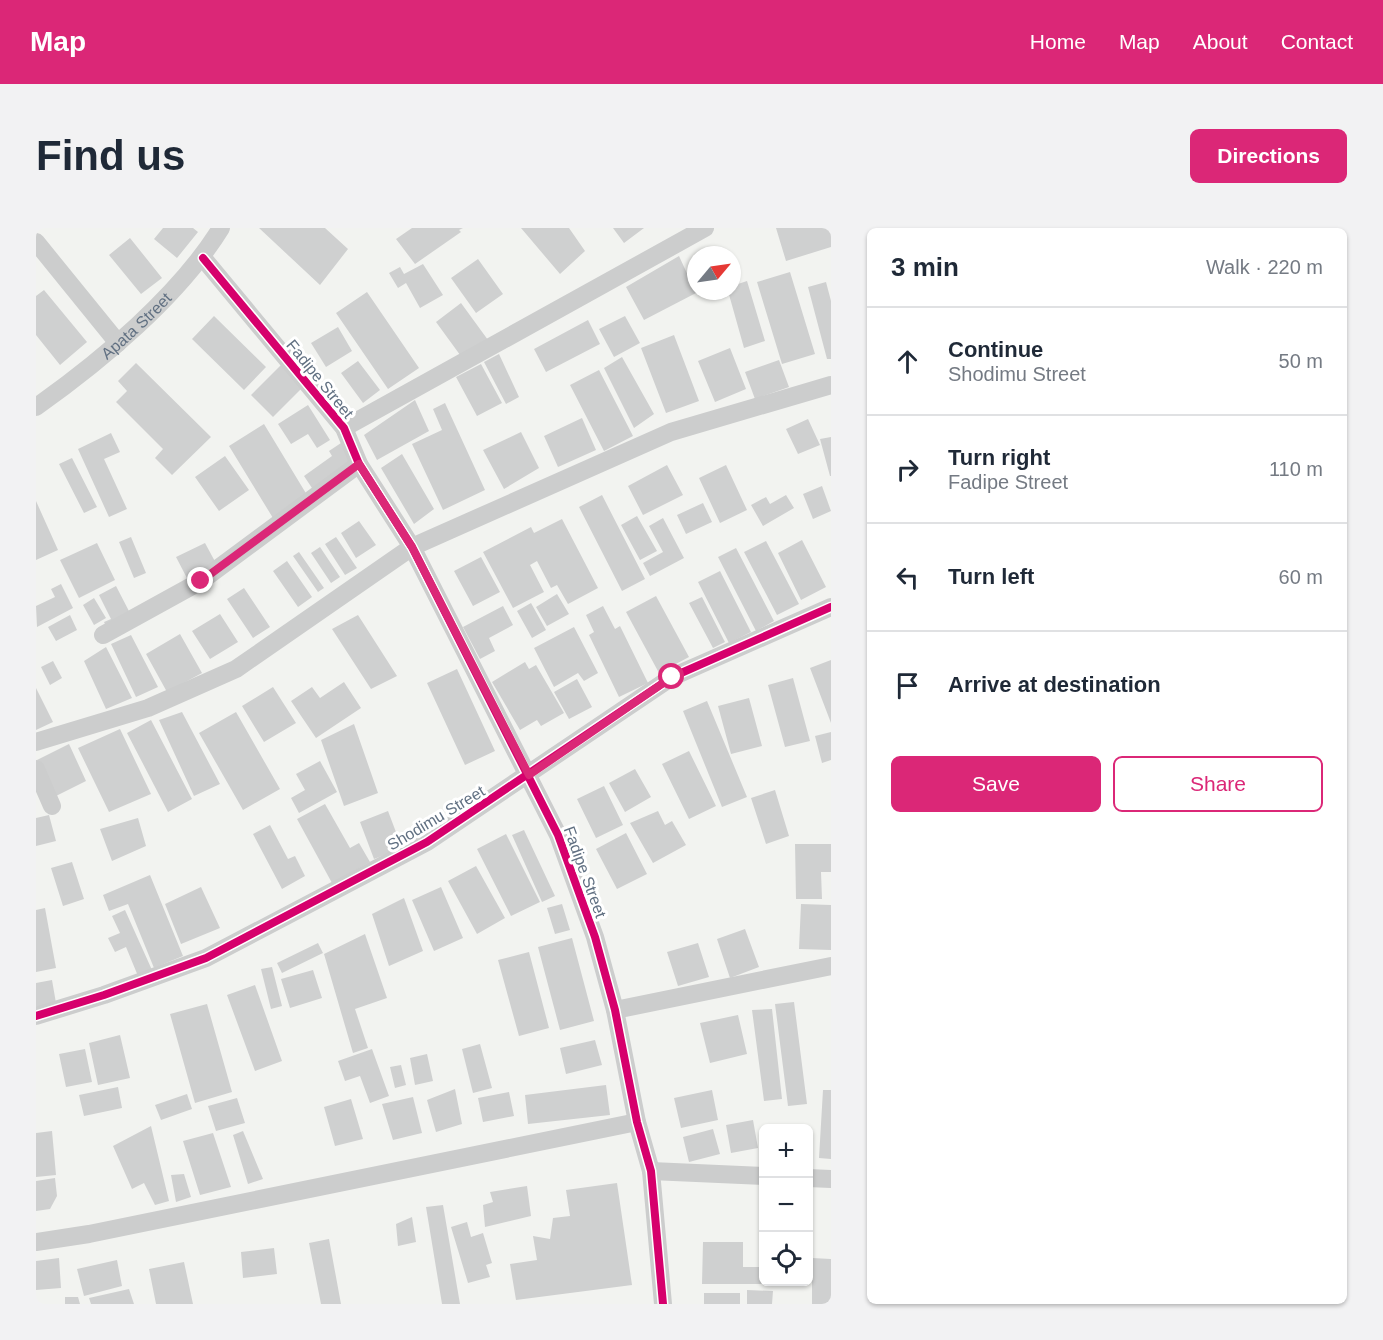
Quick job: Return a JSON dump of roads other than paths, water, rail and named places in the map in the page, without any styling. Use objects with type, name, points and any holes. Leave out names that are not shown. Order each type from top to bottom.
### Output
[{"type":"street","name":"Apata Street","points":[[36,407],[86,372],[118,343],[203,258],[221,228]]},
{"type":"street","points":[[344,428],[705,228]]},
{"type":"street","points":[[36,242],[118,343]]},
{"type":"street","name":"Fadipe Street","points":[[203,258],[344,428],[359,464],[412,547],[558,835],[595,938],[615,1010],[637,1122],[651,1171],[663,1304]]},
{"type":"street","points":[[36,742],[148,708],[236,669],[412,547],[670,432],[831,385]]},
{"type":"street","points":[[103,635],[201,581],[359,464]]},
{"type":"street","name":"Shodimu Street","points":[[36,1016],[104,995],[206,958],[426,842],[672,677],[831,607]]},
{"type":"street","points":[[36,769],[52,806]]},
{"type":"street","points":[[615,1010],[831,966]]},
{"type":"street","points":[[36,1242],[89,1234],[637,1122]]},
{"type":"street","points":[[651,1171],[759,1176]]},
{"type":"street","points":[[813,1178],[831,1179]]}]
